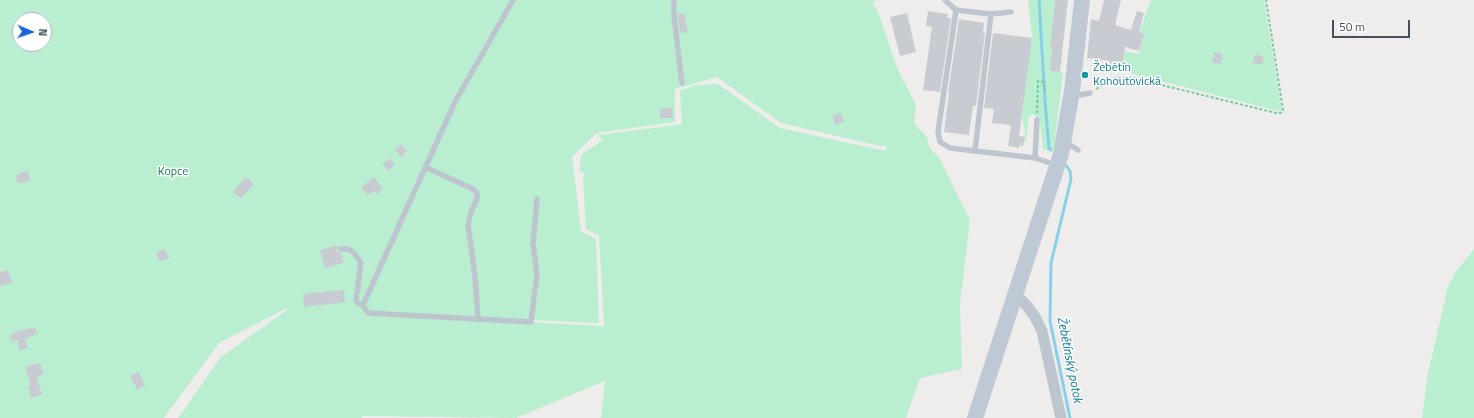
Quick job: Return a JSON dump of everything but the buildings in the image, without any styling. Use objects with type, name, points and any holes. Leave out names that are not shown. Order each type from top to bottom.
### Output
[{"type":"street","points":[[975,418],[1060,156],[1072,94],[1082,0]]},
{"type":"street","points":[[1014,297],[1020,299],[1028,307],[1035,317],[1042,332],[1061,418]]},
{"type":"lane","points":[[363,305],[455,102],[513,0]]},
{"type":"lane","points":[[674,0],[674,16],[682,83]]},
{"type":"lane","points":[[945,0],[956,10],[992,14],[1011,12]]},
{"type":"lane","points":[[956,10],[938,132],[940,142],[950,148],[1036,158],[1060,156],[1078,150]]},
{"type":"lane","points":[[975,150],[992,14]]},
{"type":"lane","points":[[1072,94],[1090,93]]},
{"type":"lane","points":[[1036,158],[1037,120]]},
{"type":"lane","points":[[425,167],[474,189],[477,193],[477,199],[471,212],[468,225],[475,277],[478,319]]},
{"type":"lane","points":[[341,248],[348,249],[353,252],[361,263],[356,300],[359,304],[363,305],[368,313],[531,322],[537,273],[533,244],[537,199]]},
{"type":"path","points":[[1090,93],[1115,78],[1133,78],[1276,113],[1282,113],[1283,110],[1266,0]]},
{"type":"path","points":[[1037,120],[1038,81],[1044,82],[1045,91]]},
{"type":"green space","name":"Kopce","points":[[0,0],[878,0],[873,2],[874,7],[878,11],[897,68],[916,105],[914,123],[927,137],[929,147],[940,159],[970,220],[960,304],[962,369],[920,378],[906,418],[601,418],[605,381],[516,418],[363,416],[361,418],[178,418],[221,357],[288,309],[285,309],[219,343],[164,418],[0,418]],"holes":[[[717,77],[781,123],[880,146],[886,146],[886,151],[780,128],[718,84],[695,85],[680,91],[682,124],[598,135],[603,140],[582,154],[579,171],[585,172],[583,181],[586,229],[599,236],[604,326],[361,313],[599,323],[596,239],[581,231],[572,157],[597,133],[675,122],[675,89]]]},
{"type":"green space","points":[[1028,0],[1055,0],[1050,48],[1052,48],[1050,71],[1063,72],[1054,148],[1049,151],[1043,149],[1040,122],[1034,115],[1029,115],[1026,142],[1024,142],[1025,133],[1021,113],[1032,38]]},
{"type":"green space","points":[[1151,0],[1264,0],[1282,112],[1121,71],[1124,51],[1139,54],[1143,34],[1139,33]]},
{"type":"green space","points":[[1474,249],[1474,418],[1422,418],[1428,373],[1448,287],[1455,273]]},
{"type":"waterway","name":"Žebětínský potok","points":[[1039,0],[1045,101],[1049,148],[1051,150]]},
{"type":"waterway","name":"Žebětínský potok","points":[[1065,164],[1070,171],[1071,179],[1051,263],[1050,321],[1070,418]]},
{"type":"place","name":"Žebětín Kohoutovická","points":[[1085,75]]}]
